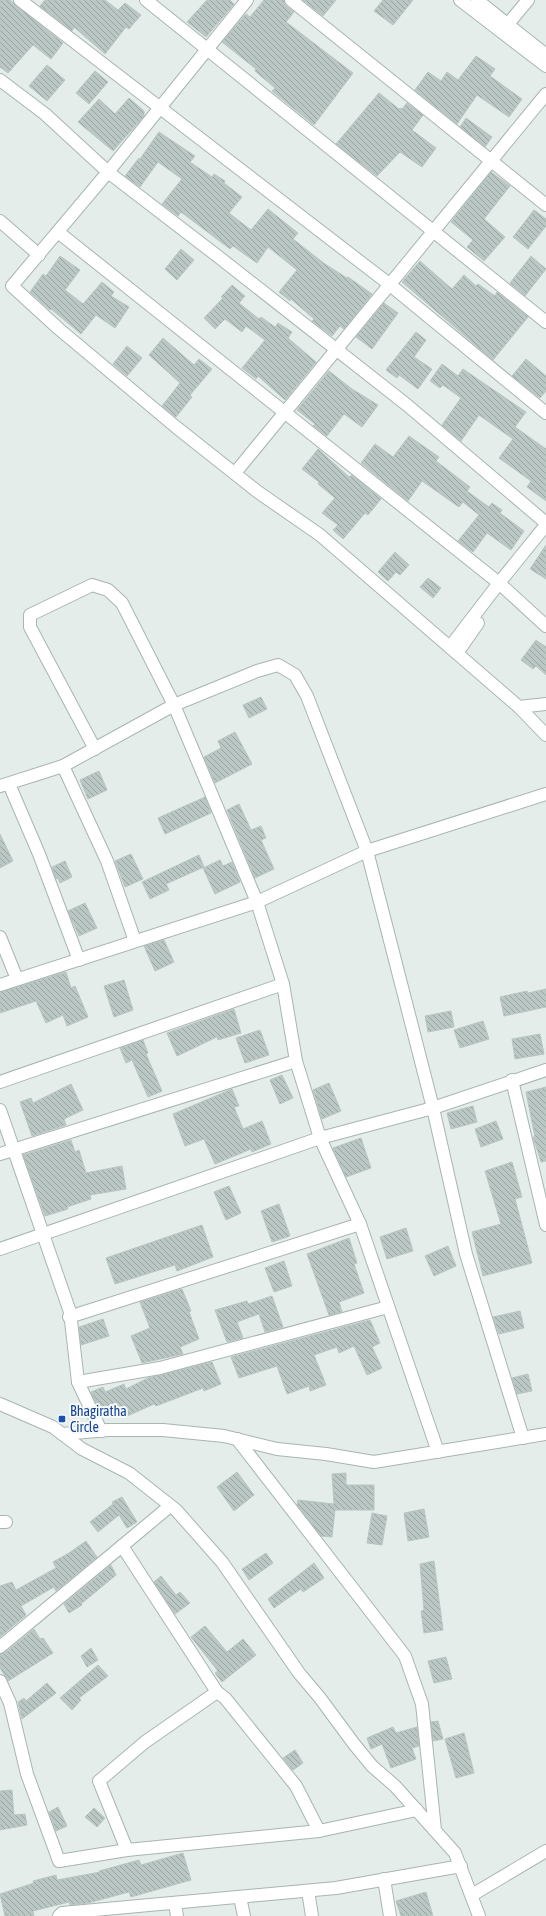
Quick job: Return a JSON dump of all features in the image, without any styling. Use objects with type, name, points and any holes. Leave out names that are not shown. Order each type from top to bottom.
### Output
[{"type":"street","points":[[20,0],[388,284],[546,413]]},
{"type":"street","points":[[146,0],[546,322]]},
{"type":"street","points":[[247,0],[160,109],[12,286],[106,369],[235,473],[320,535],[519,707],[546,735]]},
{"type":"street","points":[[291,0],[546,205]]},
{"type":"street","points":[[460,0],[546,54]]},
{"type":"street","points":[[477,0],[504,28],[546,66]]},
{"type":"street","points":[[504,28],[528,0]]},
{"type":"street","points":[[0,80],[45,114],[108,172],[407,405],[546,524],[453,650]]},
{"type":"street","points":[[235,473],[388,284],[546,94]]},
{"type":"street","points":[[0,221],[39,254]]},
{"type":"street","points":[[58,232],[501,585],[546,626]]},
{"type":"street","points":[[501,585],[546,537]]},
{"type":"street","points":[[95,749],[30,627],[30,615],[92,585],[108,590],[122,603],[174,704],[257,902],[283,984],[296,1061],[320,1138],[360,1224],[438,1452]]},
{"type":"street","points":[[79,960],[39,854],[4,785],[63,766],[174,704],[257,671],[278,665],[295,675],[307,696],[367,851],[433,1108],[466,1254],[523,1438]]},
{"type":"street","points":[[519,707],[546,704]]},
{"type":"street","points":[[63,766],[107,861],[135,941]]},
{"type":"street","points":[[0,985],[257,902],[367,851],[546,794]]},
{"type":"street","points":[[0,937],[17,980]]},
{"type":"street","points":[[0,1082],[283,984]]},
{"type":"street","points":[[0,1154],[296,1061]]},
{"type":"street","points":[[0,1249],[320,1138],[433,1108],[512,1080],[546,1070]]},
{"type":"street","points":[[512,1080],[546,1225]]},
{"type":"street","points":[[0,1110],[12,1150],[70,1312],[69,1317],[78,1382],[101,1431]]},
{"type":"street","points":[[69,1317],[360,1224]]},
{"type":"street","points":[[78,1382],[160,1368],[388,1307]]},
{"type":"street","points":[[0,1404],[52,1427],[82,1449],[129,1473],[170,1506],[222,1562],[299,1673],[372,1766],[395,1786],[455,1853],[479,1916]]},
{"type":"street","points":[[62,1434],[101,1431],[163,1430],[224,1436],[277,1449],[326,1454],[374,1462],[546,1434]]},
{"type":"street","points":[[237,1439],[405,1656],[422,1704],[435,1830]]},
{"type":"street","points":[[0,1647],[170,1506]]},
{"type":"street","points":[[122,1546],[217,1692],[225,1698],[296,1786],[319,1831]]},
{"type":"street","points":[[0,1681],[10,1703],[27,1774],[59,1861],[127,1850],[319,1831],[417,1810]]},
{"type":"street","points":[[127,1850],[99,1781],[146,1742],[217,1692]]},
{"type":"street","points":[[472,1895],[546,1851]]},
{"type":"street","points":[[59,1916],[62,1913],[103,1913],[175,1903],[336,1888],[461,1866]]},
{"type":"street","points":[[384,1879],[390,1916]]},
{"type":"street","points":[[308,1891],[312,1916]]},
{"type":"street","points":[[240,1897],[244,1916]]},
{"type":"street","points":[[175,1903],[177,1916]]},
{"type":"building","points":[[0,0],[10,0],[63,43],[51,59],[33,45],[8,73],[0,67]]},
{"type":"building","points":[[45,0],[105,0],[118,10],[125,3],[141,15],[129,29],[126,27],[105,54],[74,27],[72,31],[40,6]]},
{"type":"building","points":[[207,0],[230,0],[234,4],[206,37],[187,22]]},
{"type":"building","points":[[264,0],[284,0],[286,6],[294,12],[286,22],[353,73],[314,125],[272,91],[275,88],[255,71],[256,69],[222,42],[246,14],[250,17]]},
{"type":"building","points":[[303,0],[336,0],[323,16]]},
{"type":"building","points":[[383,0],[413,0],[393,25],[374,11]]},
{"type":"building","points":[[476,56],[495,69],[490,76],[522,99],[509,117],[477,95],[457,124],[415,90],[428,72],[441,81],[447,72],[458,80]]},
{"type":"building","points":[[47,65],[65,80],[47,101],[29,86]]},
{"type":"building","points":[[95,71],[108,82],[89,104],[76,93]]},
{"type":"building","points":[[379,93],[399,109],[402,109],[407,103],[423,115],[412,130],[436,148],[422,167],[400,152],[377,176],[336,144]]},
{"type":"building","points":[[129,98],[144,111],[144,116],[113,151],[78,122],[99,99],[115,114]]},
{"type":"building","points":[[466,118],[492,137],[485,147],[460,127]]},
{"type":"building","points":[[159,132],[195,156],[190,162],[212,177],[214,174],[225,181],[224,183],[242,197],[229,213],[251,230],[268,209],[298,233],[293,239],[325,264],[347,278],[348,277],[372,294],[344,329],[340,326],[332,336],[312,321],[314,319],[291,299],[290,301],[279,292],[297,270],[268,247],[257,263],[233,246],[230,249],[181,212],[178,216],[162,204],[182,179],[158,162],[140,187],[125,176],[139,158],[140,159]]},
{"type":"building","points":[[491,172],[510,186],[484,219],[505,237],[484,261],[467,247],[473,240],[451,222]]},
{"type":"building","points":[[534,210],[546,219],[546,226],[528,249],[513,237]]},
{"type":"building","points":[[181,249],[194,260],[177,280],[165,269]]},
{"type":"building","points":[[60,256],[80,270],[65,290],[83,304],[102,282],[114,292],[111,296],[129,307],[115,328],[96,315],[81,334],[30,292],[43,274],[46,276]]},
{"type":"building","points":[[531,256],[546,269],[525,296],[510,283]]},
{"type":"building","points":[[420,261],[452,289],[464,275],[476,286],[478,284],[495,296],[497,292],[528,317],[493,360],[402,282]]},
{"type":"building","points":[[232,285],[245,296],[239,303],[259,319],[261,317],[275,327],[278,323],[292,332],[288,338],[316,362],[285,400],[258,376],[256,379],[242,368],[265,340],[246,326],[242,332],[225,319],[215,329],[204,318],[223,298],[221,297]]},
{"type":"building","points":[[384,303],[398,313],[372,349],[356,337]]},
{"type":"building","points":[[416,332],[426,340],[414,357],[432,369],[418,389],[399,375],[397,378],[386,370]]},
{"type":"building","points":[[163,338],[194,365],[199,359],[212,369],[190,395],[192,397],[176,417],[162,406],[180,383],[149,355]]},
{"type":"building","points":[[127,346],[142,358],[127,376],[113,364]]},
{"type":"building","points":[[526,359],[546,376],[546,391],[540,398],[512,376]]},
{"type":"building","points":[[442,364],[458,376],[463,369],[526,412],[515,427],[546,449],[546,501],[527,487],[531,481],[499,458],[513,439],[479,415],[461,441],[442,425],[461,398],[443,385],[440,388],[430,381]]},
{"type":"building","points":[[329,371],[352,389],[378,405],[362,427],[344,414],[327,436],[313,426],[315,424],[297,410]]},
{"type":"building","points":[[409,436],[439,457],[436,461],[470,487],[467,491],[489,507],[492,503],[502,510],[500,513],[524,531],[511,550],[487,533],[473,552],[458,541],[479,515],[463,502],[459,507],[422,481],[408,501],[361,463],[375,444],[393,457]]},
{"type":"building","points":[[318,449],[349,477],[352,475],[381,499],[368,515],[365,513],[343,539],[333,530],[338,525],[322,513],[335,498],[318,484],[319,482],[302,469]]},
{"type":"building","points":[[546,545],[546,579],[530,569]]},
{"type":"building","points":[[395,552],[409,565],[400,575],[396,572],[388,581],[378,572]]},
{"type":"building","points":[[428,578],[441,588],[433,598],[420,587]]},
{"type":"building","points":[[536,640],[546,647],[546,675],[536,666],[533,669],[521,660]]},
{"type":"building","points":[[261,697],[267,709],[249,718],[243,705]]},
{"type":"building","points":[[235,732],[252,764],[215,783],[204,757],[221,748],[218,741]]},
{"type":"building","points":[[99,771],[107,790],[88,799],[80,780]]},
{"type":"building","points":[[205,797],[211,813],[165,834],[158,818]]},
{"type":"building","points":[[239,804],[251,830],[261,826],[266,838],[261,840],[274,869],[255,878],[227,810]]},
{"type":"building","points":[[0,834],[13,861],[0,868]]},
{"type":"building","points":[[131,854],[143,879],[125,887],[115,861]]},
{"type":"building","points":[[199,855],[204,867],[166,884],[169,890],[150,899],[142,882]]},
{"type":"building","points":[[220,860],[223,866],[232,862],[240,882],[215,894],[203,868]]},
{"type":"building","points":[[65,861],[72,877],[60,883],[58,878],[56,879],[52,867]]},
{"type":"building","points":[[85,903],[97,928],[79,936],[68,911]]},
{"type":"building","points":[[164,940],[174,962],[155,971],[144,946]]},
{"type":"building","points":[[66,972],[71,988],[75,986],[88,1017],[67,1026],[63,1015],[46,1023],[36,1001],[0,1013],[0,992]]},
{"type":"building","points":[[124,980],[133,1010],[114,1017],[104,986]]},
{"type":"building","points":[[546,989],[546,1007],[504,1016],[500,997],[527,991],[528,993]]},
{"type":"building","points":[[234,1009],[241,1033],[218,1040],[217,1037],[177,1056],[167,1033]]},
{"type":"building","points":[[451,1011],[454,1027],[428,1032],[425,1016]]},
{"type":"building","points":[[483,1021],[489,1039],[460,1048],[454,1030]]},
{"type":"building","points":[[260,1030],[269,1055],[245,1063],[236,1038]]},
{"type":"building","points":[[540,1034],[544,1054],[515,1059],[512,1039]]},
{"type":"building","points":[[143,1040],[148,1053],[146,1054],[162,1091],[148,1097],[132,1060],[126,1063],[120,1048]]},
{"type":"building","points":[[282,1075],[293,1098],[280,1104],[270,1080]]},
{"type":"building","points":[[329,1083],[341,1111],[322,1119],[313,1090]]},
{"type":"building","points":[[71,1084],[83,1110],[64,1119],[66,1125],[32,1136],[20,1102],[31,1098],[33,1103]]},
{"type":"building","points":[[546,1087],[546,1161],[541,1162],[533,1137],[535,1137],[526,1092]]},
{"type":"building","points":[[232,1089],[239,1106],[234,1107],[243,1129],[262,1121],[271,1144],[252,1152],[251,1149],[215,1164],[204,1139],[185,1146],[173,1114]]},
{"type":"building","points":[[473,1106],[477,1122],[451,1129],[447,1113]]},
{"type":"building","points":[[496,1121],[503,1139],[481,1147],[475,1129]]},
{"type":"building","points":[[361,1138],[371,1168],[346,1177],[333,1148]]},
{"type":"building","points":[[71,1140],[75,1152],[79,1150],[86,1173],[122,1166],[126,1189],[90,1195],[91,1199],[67,1207],[68,1209],[45,1216],[23,1155]]},
{"type":"building","points":[[512,1162],[522,1197],[515,1199],[532,1263],[483,1276],[472,1232],[501,1224],[485,1171]]},
{"type":"building","points":[[229,1186],[241,1213],[226,1220],[214,1192]]},
{"type":"building","points":[[279,1204],[290,1236],[272,1242],[261,1211]]},
{"type":"building","points":[[202,1225],[213,1257],[177,1271],[175,1265],[115,1284],[106,1258]]},
{"type":"building","points":[[406,1228],[413,1251],[387,1259],[380,1237]]},
{"type":"building","points":[[349,1238],[357,1263],[354,1264],[364,1293],[339,1302],[342,1312],[329,1315],[307,1254]]},
{"type":"building","points":[[448,1246],[456,1266],[434,1276],[425,1256]]},
{"type":"building","points":[[284,1261],[292,1286],[274,1292],[265,1268]]},
{"type":"building","points":[[182,1289],[191,1311],[189,1312],[199,1339],[180,1347],[183,1354],[142,1363],[131,1336],[150,1328],[140,1302]]},
{"type":"building","points":[[272,1296],[283,1327],[265,1332],[259,1314],[237,1322],[243,1338],[227,1342],[215,1310],[247,1301],[248,1304]]},
{"type":"building","points":[[520,1311],[524,1328],[499,1334],[493,1317]]},
{"type":"building","points":[[103,1319],[109,1336],[81,1345],[79,1327]]},
{"type":"building","points":[[370,1320],[380,1343],[372,1347],[382,1368],[367,1375],[354,1346],[339,1353],[337,1347],[314,1355],[326,1385],[310,1391],[309,1386],[287,1394],[277,1366],[239,1378],[231,1357]]},
{"type":"building","points":[[212,1362],[221,1384],[204,1391],[203,1388],[156,1406],[154,1404],[123,1418],[119,1409],[102,1416],[91,1392],[103,1387],[105,1392],[124,1384],[126,1389],[148,1378]]},
{"type":"building","points":[[528,1374],[532,1391],[517,1394],[512,1378]]},
{"type":"building","points":[[237,1472],[254,1495],[234,1511],[217,1487]]},
{"type":"building","points":[[346,1473],[346,1485],[374,1485],[374,1510],[335,1510],[332,1537],[321,1536],[297,1505],[298,1500],[334,1504],[332,1474]]},
{"type":"building","points":[[122,1497],[137,1522],[127,1528],[119,1515],[98,1532],[90,1522],[113,1504],[112,1502]]},
{"type":"building","points":[[424,1509],[429,1537],[408,1541],[404,1513]]},
{"type":"building","points":[[372,1513],[387,1516],[382,1545],[367,1543]]},
{"type":"building","points":[[86,1541],[97,1557],[56,1591],[54,1587],[21,1606],[26,1615],[0,1637],[0,1586],[12,1582],[16,1590],[56,1568],[53,1562]]},
{"type":"building","points":[[266,1553],[273,1563],[249,1580],[242,1569]]},
{"type":"building","points":[[434,1561],[443,1630],[424,1633],[421,1611],[424,1610],[420,1564]]},
{"type":"building","points":[[314,1563],[324,1578],[303,1592],[301,1589],[274,1608],[268,1599]]},
{"type":"building","points":[[111,1565],[116,1575],[81,1604],[82,1605],[69,1613],[64,1604]]},
{"type":"building","points":[[161,1576],[176,1595],[180,1592],[190,1603],[175,1614],[154,1582]]},
{"type":"building","points":[[205,1626],[227,1652],[243,1639],[256,1655],[222,1682],[215,1673],[218,1671],[191,1637]]},
{"type":"building","points":[[34,1629],[40,1639],[43,1638],[53,1653],[8,1681],[0,1668],[0,1654],[5,1653]]},
{"type":"building","points":[[91,1648],[98,1660],[87,1667],[81,1656]]},
{"type":"building","points":[[446,1657],[452,1679],[434,1683],[428,1661]]},
{"type":"building","points":[[98,1665],[108,1676],[79,1698],[81,1700],[72,1710],[60,1698]]},
{"type":"building","points":[[47,1683],[56,1693],[22,1719],[18,1702],[24,1698],[26,1701]]},
{"type":"building","points":[[438,1721],[443,1739],[433,1741],[431,1722]]},
{"type":"building","points":[[393,1727],[396,1733],[417,1727],[419,1746],[412,1748],[416,1759],[391,1768],[382,1744],[371,1749],[367,1738]]},
{"type":"building","points":[[464,1733],[474,1773],[456,1778],[445,1739]]},
{"type":"building","points":[[295,1750],[303,1763],[293,1770],[283,1758]]},
{"type":"building","points":[[12,1790],[14,1815],[25,1814],[27,1825],[0,1830],[0,1791]]},
{"type":"building","points":[[58,1807],[67,1826],[56,1831],[49,1812]]},
{"type":"building","points":[[94,1808],[105,1818],[97,1827],[85,1817]]},
{"type":"building","points":[[183,1853],[191,1880],[131,1897],[129,1892],[88,1903],[70,1905],[69,1902],[33,1911],[34,1916],[5,1916],[0,1894],[34,1883],[33,1881],[56,1875],[57,1880],[100,1872],[99,1871],[139,1860],[141,1865]]},
{"type":"building","points":[[426,1892],[433,1916],[401,1916],[396,1901]]},
{"type":"place","name":"Bhagiratha Circle","points":[[62,1419]]}]
